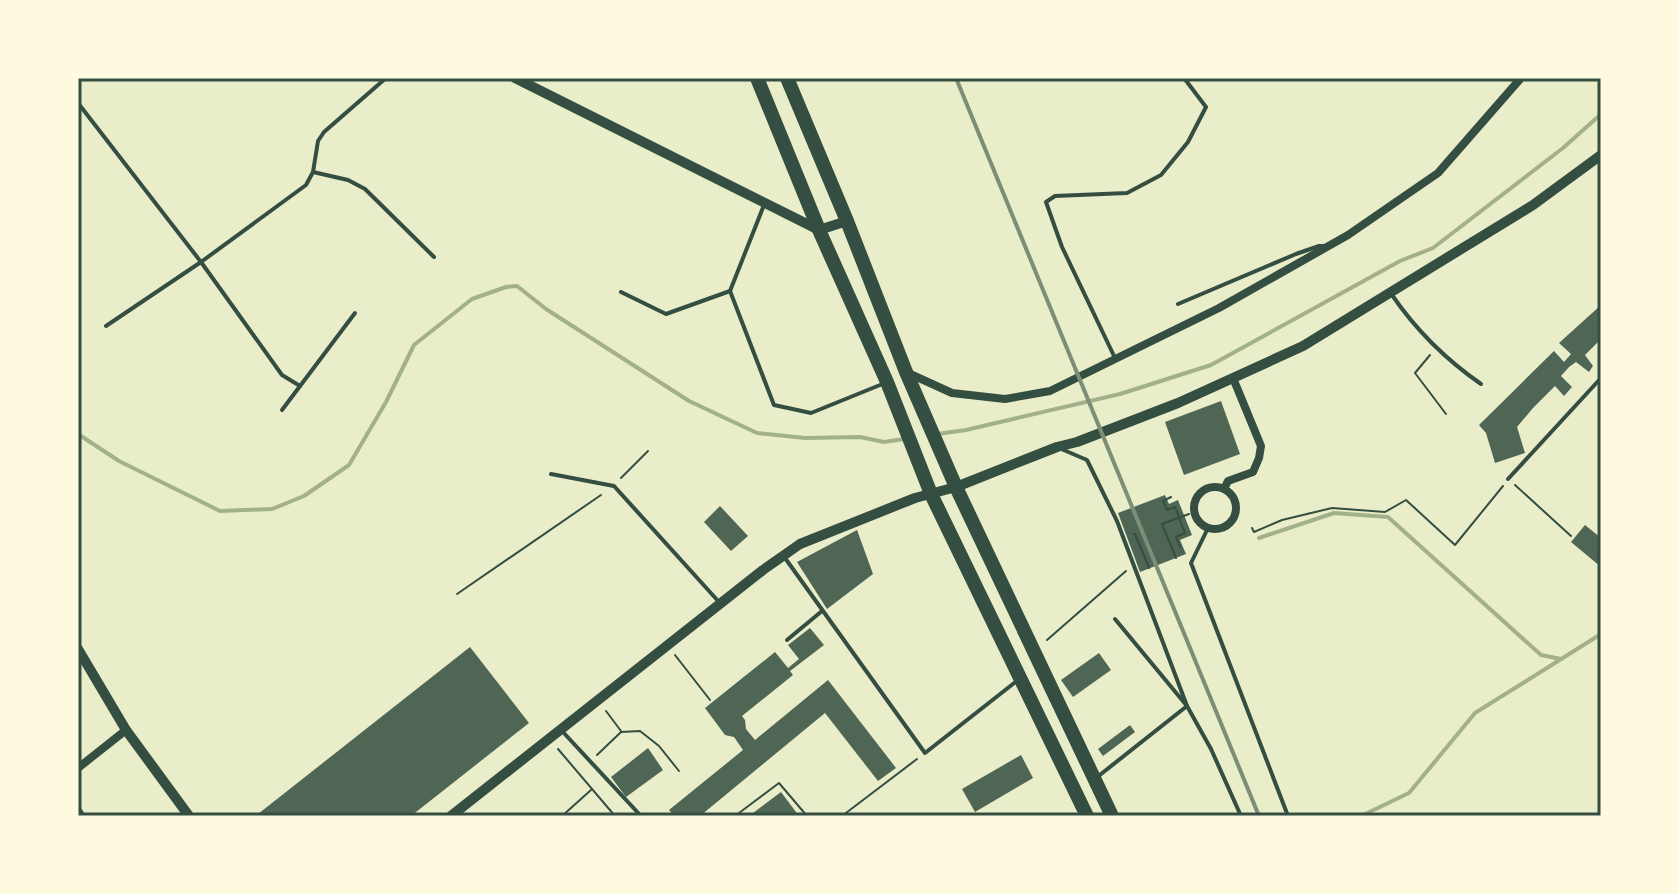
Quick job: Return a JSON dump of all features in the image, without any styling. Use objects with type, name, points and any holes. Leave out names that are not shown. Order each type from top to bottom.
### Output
[{"type":"main road","points":[[757,78],[819,230],[887,382],[931,494],[1087,816]]},
{"type":"main road","points":[[787,78],[956,487],[1112,816]]},
{"type":"street","points":[[515,78],[819,230],[847,221]]},
{"type":"street","points":[[906,372],[952,393],[1005,399],[1050,391],[1219,308],[1348,235],[1438,173],[1521,78]]},
{"type":"street","points":[[452,816],[800,544],[915,498],[956,487],[1178,403],[1303,346],[1533,205],[1601,155]]},
{"type":"street","points":[[1224,489],[1228,481],[1253,472],[1261,446],[1233,378]]},
{"type":"street","points":[[1210,487],[1224,489],[1234,499],[1235,513],[1228,525],[1208,528],[1197,520],[1193,506],[1195,500],[1198,494],[1210,487]]},
{"type":"street","points":[[78,649],[126,730],[189,816]]},
{"type":"street","points":[[78,768],[126,730]]},
{"type":"lane","points":[[106,326],[201,262],[306,185],[313,172],[318,141],[324,132],[386,78]]},
{"type":"lane","points":[[1115,358],[1062,247],[1046,202],[1055,196],[1127,193],[1161,175],[1188,142],[1206,107],[1184,78]]},
{"type":"lane","points":[[78,103],[201,262],[282,375],[300,386]]},
{"type":"lane","points":[[313,172],[348,180],[365,189],[434,257]]},
{"type":"lane","points":[[764,202],[730,291],[774,405],[811,413],[887,382]]},
{"type":"lane","points":[[1178,304],[1308,250],[1328,247]]},
{"type":"lane","points":[[621,292],[666,314],[730,291]]},
{"type":"lane","points":[[1391,293],[1411,322],[1436,348],[1481,384]]},
{"type":"lane","points":[[282,410],[355,313]]},
{"type":"lane","points":[[1508,479],[1601,378]]},
{"type":"lane","points":[[1057,447],[1087,460],[1117,521],[1187,706],[1211,749],[1241,816]]},
{"type":"lane","points":[[551,474],[614,486],[721,604]]},
{"type":"lane","points":[[1208,528],[1191,563],[1288,816]]},
{"type":"lane","points":[[783,556],[925,753],[1020,678]]},
{"type":"lane","points":[[787,640],[822,611]]},
{"type":"lane","points":[[1115,619],[1187,706]]},
{"type":"lane","points":[[1094,779],[1187,706]]},
{"type":"lane","points":[[561,730],[641,816]]},
{"type":"lane","points":[[78,807],[84,816]]},
{"type":"path","points":[[1436,348],[1415,373],[1446,414]]},
{"type":"path","points":[[457,594],[614,486],[648,451]]},
{"type":"path","points":[[1252,528],[1254,532],[1282,520],[1332,508],[1385,512],[1406,500],[1455,545],[1508,479],[1571,536]]},
{"type":"path","points":[[1171,497],[1163,501],[1167,510],[1175,507],[1185,533],[1176,537],[1180,547]]},
{"type":"path","points":[[1176,558],[1162,524],[1189,514]]},
{"type":"path","points":[[1133,535],[1149,568]]},
{"type":"path","points":[[1034,652],[1133,564]]},
{"type":"path","points":[[667,645],[710,700]]},
{"type":"path","points":[[598,700],[621,732]]},
{"type":"path","points":[[590,762],[621,732],[640,731],[659,746],[679,771]]},
{"type":"path","points":[[549,739],[615,816]]},
{"type":"path","points":[[842,816],[925,753]]},
{"type":"path","points":[[735,816],[779,783],[807,816]]},
{"type":"path","points":[[562,816],[592,789]]},
{"type":"building","points":[[1601,305],[1601,339],[1585,355],[1593,366],[1589,372],[1576,362],[1569,367],[1561,376],[1572,387],[1564,396],[1555,386],[1517,427],[1525,453],[1495,463],[1486,433],[1479,425],[1554,351],[1564,362],[1571,354],[1559,343]]},
{"type":"building","points":[[1221,401],[1240,454],[1184,475],[1165,422]]},
{"type":"building","points":[[1165,495],[1169,504],[1178,500],[1192,535],[1180,540],[1186,554],[1140,572],[1118,513]]},
{"type":"building","points":[[720,506],[748,536],[731,551],[704,522]]},
{"type":"building","points":[[1585,525],[1601,538],[1601,567],[1571,542]]},
{"type":"building","points":[[857,530],[873,574],[827,609],[797,562]]},
{"type":"building","points":[[810,628],[824,645],[790,671],[793,675],[742,716],[746,729],[755,740],[828,680],[896,768],[878,781],[825,713],[700,816],[674,816],[669,810],[743,750],[734,737],[725,735],[705,708],[775,652],[788,668],[799,659],[788,645]]},
{"type":"building","points":[[470,647],[529,723],[411,816],[259,816],[258,814]]},
{"type":"building","points":[[1099,653],[1111,670],[1073,697],[1061,680]]},
{"type":"building","points":[[1130,725],[1135,732],[1103,756],[1098,749]]},
{"type":"building","points":[[648,748],[663,770],[626,797],[611,777]]},
{"type":"building","points":[[1021,755],[1033,778],[975,812],[962,789]]},
{"type":"building","points":[[781,792],[799,816],[749,816]]},
{"type":"waterway","points":[[937,434],[1120,394],[1211,365],[1400,261],[1433,248],[1563,148],[1601,114]]},
{"type":"waterway","points":[[78,434],[119,461],[220,511],[272,509],[304,496],[349,465],[386,402],[414,345],[472,299],[517,286],[546,309],[689,401],[757,433],[805,438],[860,437],[884,442],[904,439]]},
{"type":"waterway","points":[[1259,538],[1334,513],[1388,517],[1541,655],[1561,659]]},
{"type":"waterway","points":[[1361,816],[1409,793],[1475,713],[1601,634]]},
{"type":"railway","points":[[956,78],[1259,816]]}]
